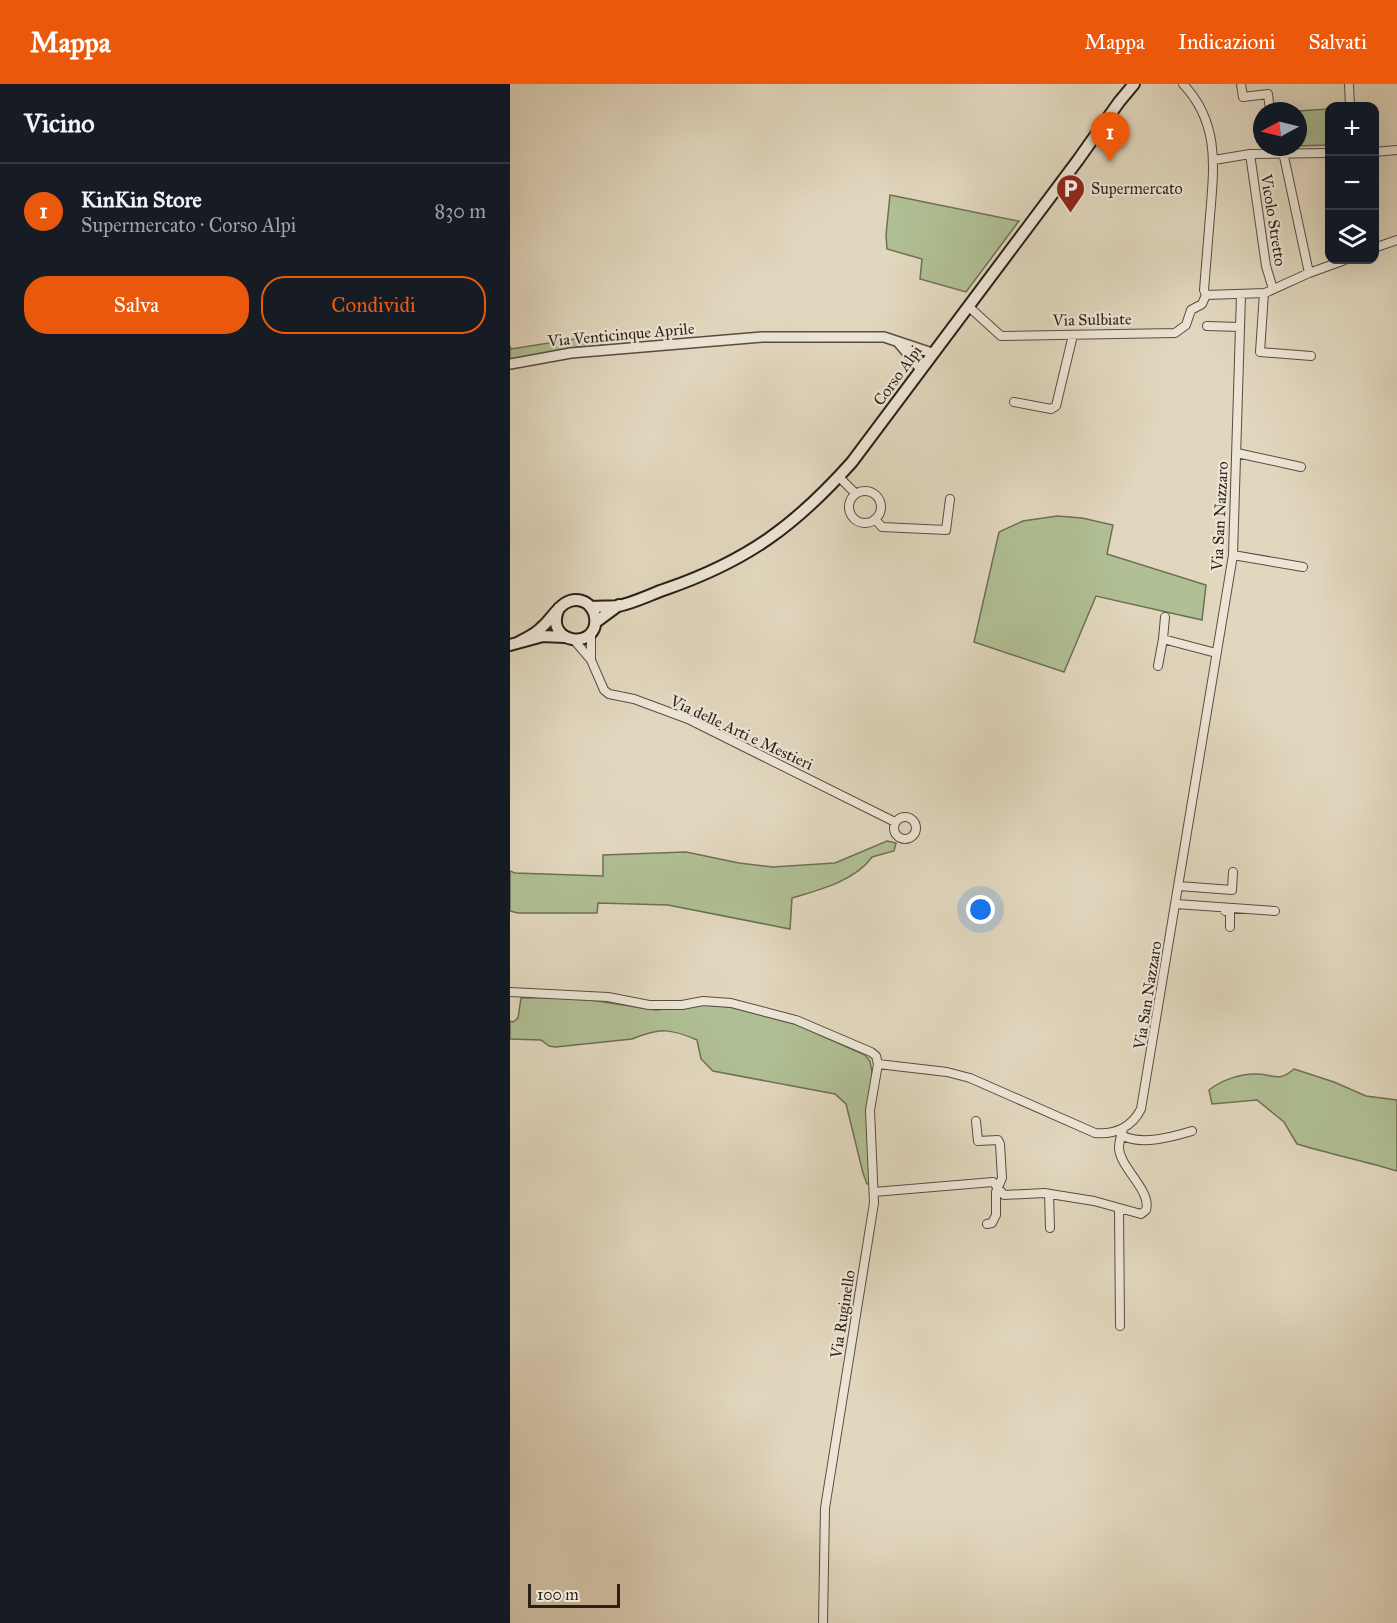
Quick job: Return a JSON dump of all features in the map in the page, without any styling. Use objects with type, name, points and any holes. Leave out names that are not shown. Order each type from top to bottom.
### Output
[{"type":"main road","name":"Corso Alpi","points":[[591,607],[619,606],[699,576],[757,547],[798,518],[839,477],[864,445],[1134,84]]},
{"type":"main road","points":[[584,601],[595,613],[594,628],[582,639],[543,636],[514,644],[541,629],[566,602],[584,601]]},
{"type":"main road","name":"Corso Alpi","points":[[594,628],[619,606]]},
{"type":"main road","points":[[559,608],[555,620],[556,627],[569,639]]},
{"type":"street","points":[[1183,84],[1207,123],[1214,160],[1204,290],[1206,295],[1264,293],[1334,264]]},
{"type":"street","points":[[1241,84],[1243,97],[1268,94],[1269,102]]},
{"type":"street","points":[[1347,102],[1349,84]]},
{"type":"street","points":[[1379,152],[1397,150]]},
{"type":"street","points":[[1307,152],[1325,153]]},
{"type":"street","name":"Vicolo Stretto","points":[[1250,154],[1266,266],[1273,289]]},
{"type":"street","points":[[1214,160],[1253,154]]},
{"type":"street","points":[[1278,156],[1309,273]]},
{"type":"street","points":[[1379,246],[1397,240]]},
{"type":"street","points":[[1264,293],[1260,352],[1311,356]]},
{"type":"street","name":"Via Sulbiate","points":[[968,306],[1001,336],[1175,333],[1186,325],[1191,310],[1202,304],[1206,295]]},
{"type":"street","name":"Via San Nazzaro","points":[[1122,1132],[1137,1117],[1144,1100],[1233,555],[1240,295]]},
{"type":"street","points":[[1208,326],[1240,327]]},
{"type":"street","points":[[1014,402],[1051,409],[1056,406],[1073,335]]},
{"type":"street","name":"Via Venticinque Aprile","points":[[510,364],[571,353],[736,339],[884,336],[898,342]]},
{"type":"street","points":[[898,342],[932,353]]},
{"type":"street","points":[[898,342],[920,368]]},
{"type":"street","points":[[1237,453],[1301,467]]},
{"type":"street","points":[[839,477],[856,494]]},
{"type":"street","points":[[867,491],[877,497],[880,508],[875,519],[870,522],[859,522],[850,514],[849,503],[856,494],[867,491]]},
{"type":"street","points":[[875,519],[882,527],[946,530],[950,499]]},
{"type":"street","points":[[1233,555],[1303,567]]},
{"type":"street","points":[[1158,666],[1165,618]]},
{"type":"street","name":"Via delle Arti e Mestieri","points":[[591,660],[594,628]]},
{"type":"street","name":"Via delle Arti e Mestieri","points":[[569,639],[591,660],[604,690],[609,694],[634,699],[688,719],[895,822]]},
{"type":"street","points":[[1162,639],[1216,652]]},
{"type":"street","points":[[1179,886],[1232,890],[1233,872]]},
{"type":"street","points":[[1176,906],[1275,911]]},
{"type":"street","points":[[1176,906],[1230,911],[1230,927]]},
{"type":"street","points":[[510,992],[587,995],[649,1005],[682,1005],[703,1001],[731,1003],[796,1020],[871,1052],[876,1056],[878,1064],[948,1072],[970,1078],[1095,1133],[1122,1132],[1130,1140],[1167,1137],[1192,1131]]},
{"type":"street","name":"Via Ruginello","points":[[823,1623],[825,1508],[874,1203],[870,1110],[878,1064]]},
{"type":"street","points":[[976,1121],[978,1141],[998,1140],[1000,1144],[1002,1178],[998,1188],[996,1215],[992,1223],[987,1224]]},
{"type":"street","points":[[874,1192],[993,1182],[1004,1195],[1042,1194],[1094,1201],[1141,1214],[1146,1210],[1147,1200],[1122,1161],[1119,1149],[1122,1132]]},
{"type":"street","points":[[1042,1194],[1050,1228]]},
{"type":"street","points":[[1119,1209],[1120,1326]]},
{"type":"green space","points":[[1325,109],[1325,145],[1307,146],[1307,110]]},
{"type":"green space","points":[[890,195],[1019,221],[966,292],[920,279],[922,259],[887,249]]},
{"type":"green space","points":[[600,335],[602,345],[596,347],[578,347],[510,360],[510,346],[511,349]]},
{"type":"green space","points":[[1057,516],[1082,518],[1113,525],[1107,554],[1206,585],[1202,620],[1096,596],[1064,672],[974,642],[999,532],[1023,521]]},
{"type":"green space","points":[[887,841],[896,843],[894,851],[872,857],[856,872],[836,884],[792,898],[790,929],[668,905],[598,903],[597,913],[518,913],[510,911],[510,871],[603,876],[603,855],[686,852],[739,863],[773,867],[835,863]]},
{"type":"green space","points":[[571,997],[656,1010],[703,1005],[730,1007],[795,1024],[865,1055],[870,1061],[872,1072],[871,1184],[867,1184],[863,1173],[846,1104],[835,1094],[713,1071],[701,1059],[697,1040],[679,1033],[658,1031],[632,1039],[556,1047],[549,1046],[541,1040],[510,1039],[510,1021],[513,1022],[518,1018],[521,998]]},
{"type":"green space","points":[[1294,1069],[1334,1082],[1366,1096],[1397,1100],[1397,1171],[1297,1144],[1284,1122],[1257,1100],[1212,1104],[1209,1090],[1226,1080],[1252,1074],[1280,1077]]},
{"type":"place","name":"KinKin Store","points":[[1110,162]]},
{"type":"place","name":"Supermercato","points":[[1070,214]]}]
